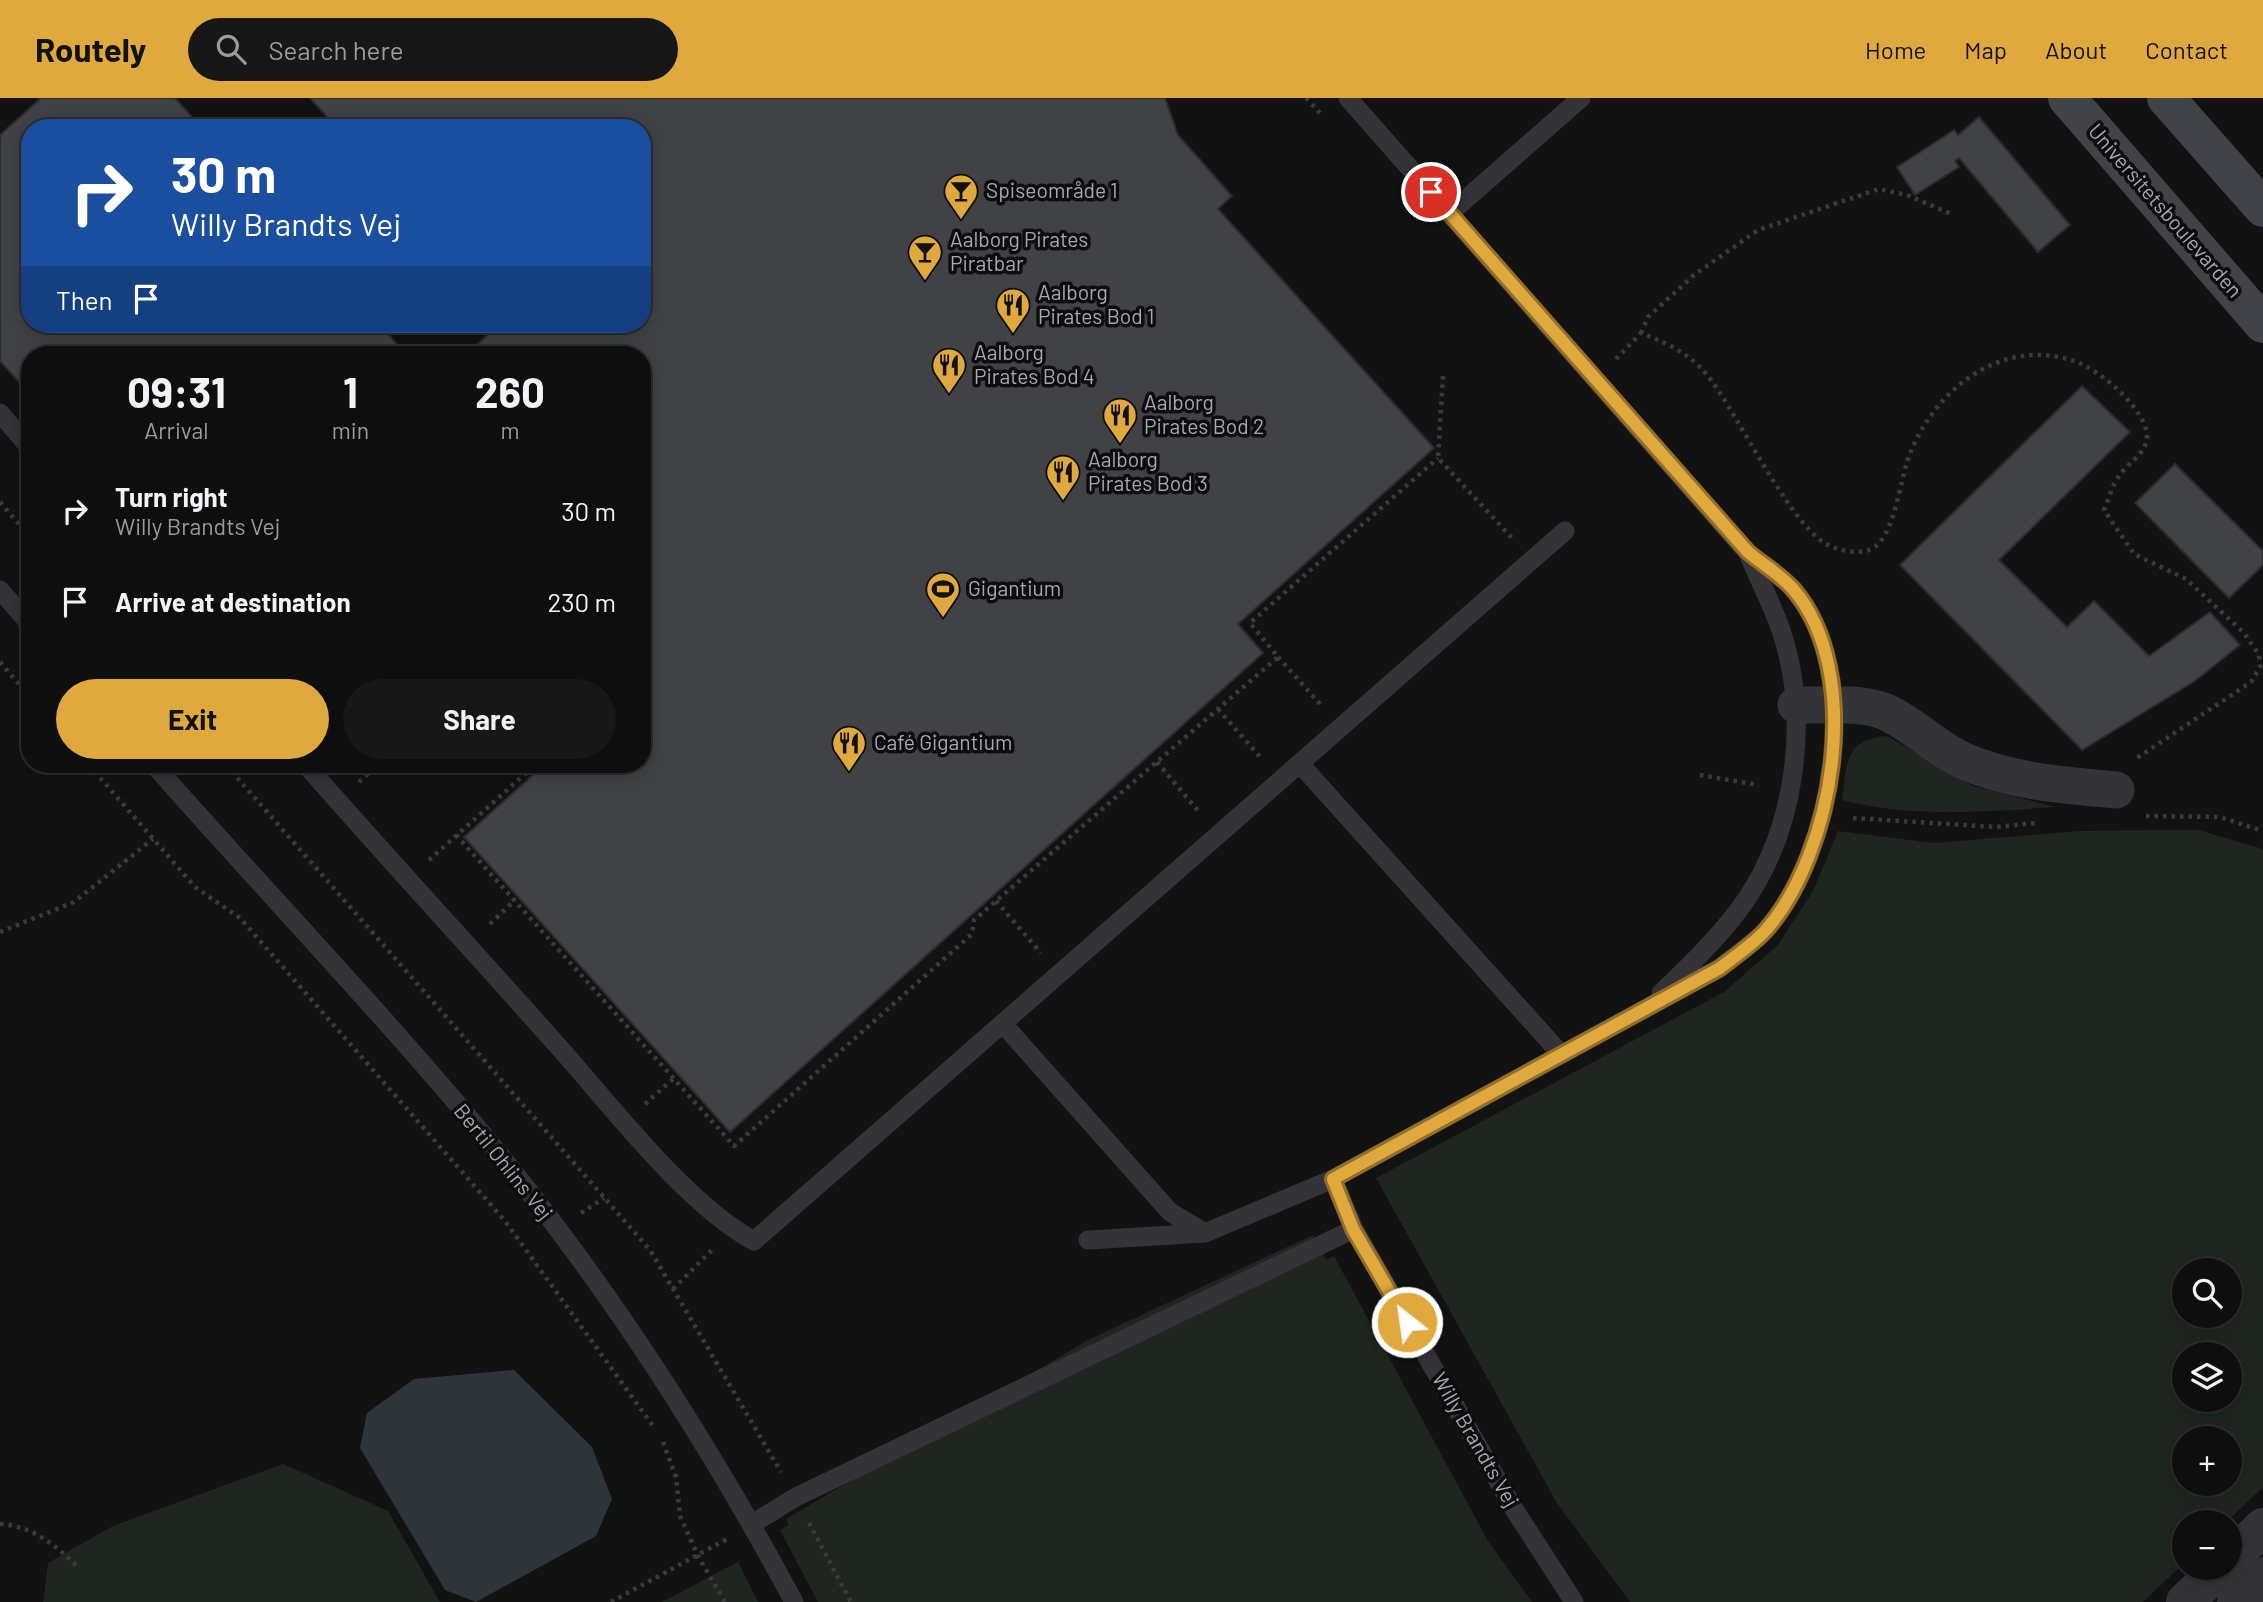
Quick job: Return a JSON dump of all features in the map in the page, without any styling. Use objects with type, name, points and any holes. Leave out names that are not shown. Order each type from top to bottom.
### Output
[{"type":"main road","name":"Universitetsboulevarden","points":[[2067,98],[2263,324]]},
{"type":"main road","points":[[2166,98],[2263,208]]},
{"type":"street","points":[[1796,705],[1874,708],[1890,713],[1963,761],[1996,773],[2022,780],[2116,790]]},
{"type":"street","points":[[2242,1547],[2263,1527]]},
{"type":"street","points":[[2236,1602],[2263,1576]]},
{"type":"street","points":[[2185,1602],[2208,1580]]},
{"type":"lane","points":[[1088,1240],[1205,1233],[1333,1179],[1720,968],[1765,932],[1789,897],[1824,813],[1832,760],[1833,706],[1826,658],[1812,617],[1792,588],[1748,552],[1348,98]]},
{"type":"lane","points":[[1450,213],[1581,98]]},
{"type":"lane","points":[[0,413],[21,438]]},
{"type":"lane","points":[[313,773],[625,1121],[702,1203],[733,1230],[754,1241],[1566,531]]},
{"type":"lane","points":[[1643,1009],[1706,950],[1739,910],[1759,878],[1775,844],[1786,805],[1795,756],[1796,705],[1780,629],[1748,552]]},
{"type":"lane","points":[[0,590],[21,614]]},
{"type":"lane","points":[[1300,764],[1561,1054]]},
{"type":"lane","name":"Bertil Ohlins Vej","points":[[161,773],[351,982],[513,1171],[626,1325],[706,1446],[794,1602]]},
{"type":"lane","points":[[1004,1025],[1170,1212],[1205,1233]]},
{"type":"lane","name":"Willy Brandts Vej","points":[[1333,1179],[1353,1229],[1514,1509],[1574,1602]]},
{"type":"lane","points":[[752,1524],[796,1497],[1353,1229]]},
{"type":"path","points":[[1306,98],[1325,118]]},
{"type":"path","points":[[1597,380],[1641,333],[1648,317],[1684,283],[1758,230],[1879,189],[1907,195],[1951,214]]},
{"type":"path","points":[[1002,248],[1025,227]]},
{"type":"path","points":[[1641,333],[1671,344],[1707,375],[1802,522],[1832,547],[1856,552],[1874,548],[1884,537],[1908,461],[1931,414],[1963,382],[1984,367],[2029,353],[2074,361],[2094,370],[2124,397],[2144,421],[2147,439],[2143,450],[2118,477],[2104,510],[2134,554],[2186,579],[2244,633],[2259,655],[2260,667],[2251,682],[2139,754],[2116,790]]},
{"type":"path","points":[[1315,699],[1250,623],[1438,458],[1443,376]]},
{"type":"path","points":[[1438,458],[1510,536]]},
{"type":"path","points":[[0,502],[21,526]]},
{"type":"path","points":[[456,835],[734,1146],[972,934],[974,920],[1278,657]]},
{"type":"path","points":[[0,662],[21,686]]},
{"type":"path","points":[[1217,709],[1258,754]]},
{"type":"path","points":[[1157,762],[1197,809]]},
{"type":"path","points":[[96,773],[195,887],[240,918],[505,1221],[654,1428]]},
{"type":"path","points":[[233,773],[650,1250],[796,1497],[851,1602]]},
{"type":"path","points":[[426,863],[526,773]]},
{"type":"path","points":[[1700,775],[1764,786],[1765,777]]},
{"type":"path","points":[[0,932],[74,902],[153,839]]},
{"type":"path","points":[[484,929],[515,901]]},
{"type":"path","points":[[996,901],[1040,951]]},
{"type":"path","points":[[637,1111],[673,1079]]},
{"type":"path","points":[[673,1289],[733,1230]]},
{"type":"path","points":[[662,1439],[676,1477],[680,1516],[698,1556],[725,1602]]},
{"type":"path","points":[[0,1524],[17,1525],[52,1542],[78,1567]]},
{"type":"path","points":[[611,1602],[752,1524]]},
{"type":"shaded area","points":[[1887,736],[1973,786],[2055,807],[1948,812],[1868,806],[1842,800],[1847,765],[1855,748],[1873,738]]},
{"type":"shaded area","points":[[2198,830],[2263,849],[2263,1487],[2239,1510],[2172,1510],[2172,1574],[2143,1602],[1630,1602],[1557,1503],[1376,1178],[1724,992],[1777,946],[1813,891],[1838,831],[1934,843],[2079,831]]},
{"type":"shaded area","points":[[1313,1235],[1326,1260],[1334,1256],[1488,1541],[1532,1602],[818,1602],[780,1530],[789,1525],[786,1519],[1088,1340]]},
{"type":"shaded area","points":[[514,1370],[592,1447],[612,1499],[596,1536],[476,1602],[445,1590],[360,1448],[367,1413],[414,1379]]},
{"type":"shaded area","points":[[283,1464],[388,1511],[440,1602],[43,1602],[48,1563],[113,1526]]},
{"type":"shaded area","points":[[738,1562],[758,1602],[662,1602]]},
{"type":"building","points":[[41,98],[175,98],[194,119],[21,119],[21,333],[387,333],[399,346],[21,346],[21,384],[0,361],[0,135]]},
{"type":"building","name":"Gigantium","points":[[310,98],[1165,98],[1178,135],[1232,196],[1218,209],[1434,448],[1238,624],[1263,653],[730,1132],[464,837],[535,773],[651,773],[651,346],[475,346],[490,333],[651,333],[651,119],[329,119]]},
{"type":"building","points":[[1979,117],[2070,225],[2038,252],[1959,158],[1955,161],[1959,167],[1915,195],[1897,167],[1954,130],[1958,135]]},
{"type":"building","points":[[2082,386],[2130,432],[1999,560],[2067,627],[2094,601],[2149,656],[2210,612],[2240,645],[2195,681],[2082,750],[1900,565]]},
{"type":"building","points":[[2175,464],[2263,551],[2263,565],[2229,598],[2135,503]]},
{"type":"place","name":"Spiseområde 1","points":[[961,221]]},
{"type":"place","name":"Aalborg Pirates Piratbar","points":[[925,282]]},
{"type":"place","name":"Aalborg Pirates Bod 1","points":[[1013,335]]},
{"type":"place","name":"Aalborg Pirates Bod 4","points":[[949,395]]},
{"type":"place","name":"Aalborg Pirates Bod 2","points":[[1120,445]]},
{"type":"place","name":"Aalborg Pirates Bod 3","points":[[1063,502]]},
{"type":"place","name":"Gigantium","points":[[943,619]]},
{"type":"place","name":"Café Gigantium","points":[[849,773]]},
{"type":"route","points":[[1407,1322],[1353,1229],[1333,1179],[1720,968],[1765,932],[1789,897],[1808,856],[1824,813],[1832,760],[1833,706],[1826,658],[1812,617],[1792,588],[1748,552],[1431,192]]}]
